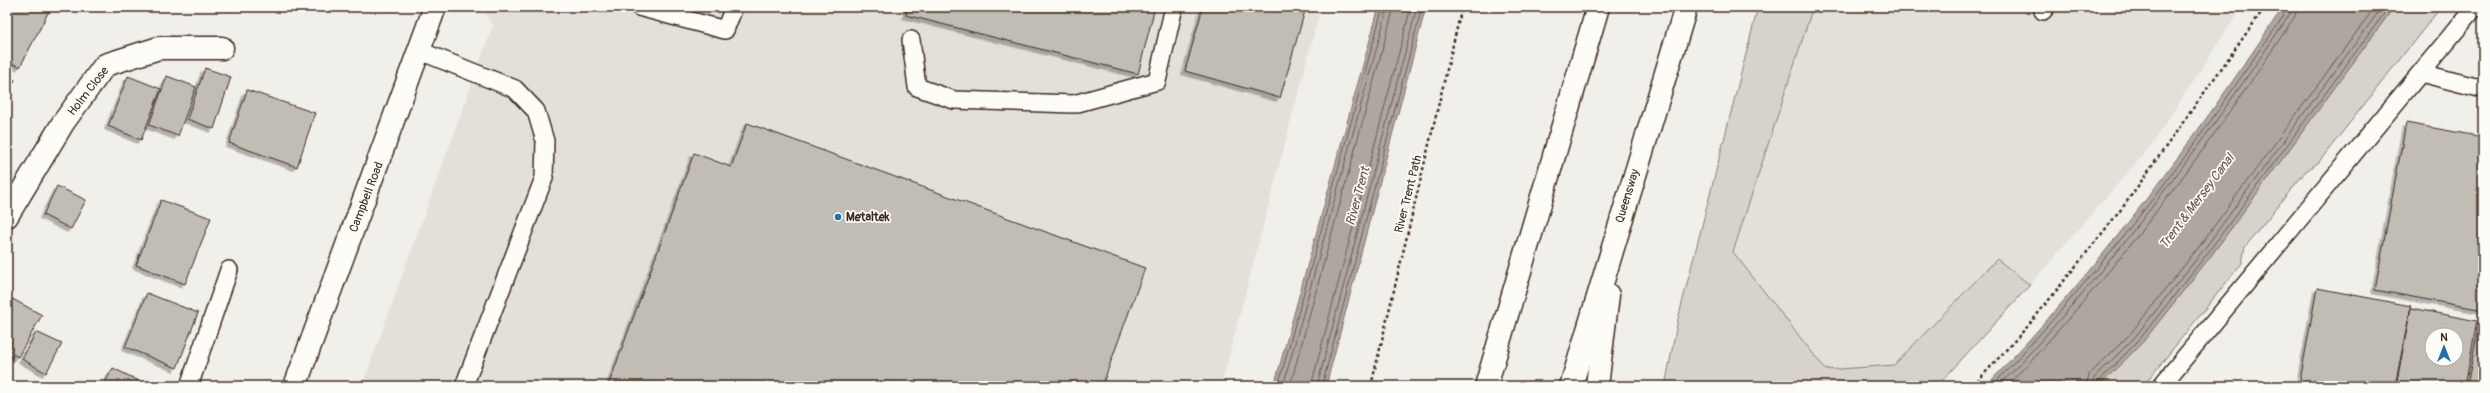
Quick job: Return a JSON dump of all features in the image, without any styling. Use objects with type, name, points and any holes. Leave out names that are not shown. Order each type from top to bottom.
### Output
[{"type":"main road","name":"Campbell Road","points":[[295,386],[435,7]]},
{"type":"main road","points":[[1484,386],[1598,7]]},
{"type":"main road","name":"Queensway","points":[[1570,386],[1615,234],[1686,7]]},
{"type":"main road","name":"Holm Close","points":[[7,216],[63,123],[105,65],[159,48],[222,48]]},
{"type":"main road","points":[[1597,386],[1615,234]]},
{"type":"lane","points":[[639,7],[725,30],[734,7]]},
{"type":"lane","points":[[911,40],[917,87],[954,100],[1074,104],[1157,81],[1174,7]]},
{"type":"lane","points":[[2161,386],[2475,7]]},
{"type":"lane","points":[[420,51],[515,89],[536,111],[545,141],[544,178],[464,386]]},
{"type":"lane","points":[[2421,73],[2483,89]]},
{"type":"lane","points":[[189,386],[229,270]]},
{"type":"path","name":"River Trent Path","points":[[1371,386],[1462,7]]},
{"type":"path","points":[[1972,386],[2028,326],[2123,207],[2266,7]]},
{"type":"shaded area","points":[[484,7],[1321,7],[1221,386],[362,386],[493,26],[483,9]]},
{"type":"shaded area","points":[[1758,7],[1813,7],[1733,252],[1826,370],[1894,365],[1997,259],[2030,285],[1937,386],[1665,386],[1678,319]]},
{"type":"shaded area","points":[[1813,7],[2242,7],[2150,147],[2030,285],[1997,259],[1894,365],[1826,370],[1733,252]]},
{"type":"shaded area","points":[[2394,7],[2441,7],[2318,163],[2306,171],[2245,247],[2242,263],[2143,386],[2099,386],[2142,343],[2210,257]]},
{"type":"water","name":"River Trent","points":[[1379,7],[1426,7],[1326,386],[1274,386]]},
{"type":"water","name":"Trent & Mersey Canal","points":[[2283,7],[2394,7],[2210,257],[2142,343],[2099,386],[1986,386],[2067,297],[2143,203],[2215,106]]},
{"type":"building","points":[[7,7],[50,9],[20,67],[7,61]]},
{"type":"building","points":[[908,7],[1155,7],[1138,74],[906,15]]},
{"type":"building","points":[[1203,7],[1306,7],[1280,98],[1185,71]]},
{"type":"building","points":[[205,68],[231,77],[214,129],[187,119]]},
{"type":"building","points":[[7,76],[15,80],[7,94]]},
{"type":"building","points":[[128,76],[161,89],[141,140],[108,126]]},
{"type":"building","points":[[167,76],[196,87],[178,136],[149,125]]},
{"type":"building","points":[[247,90],[315,113],[297,167],[229,143]]},
{"type":"building","name":"Metaltek","points":[[747,123],[1145,268],[1102,386],[608,386],[694,153],[731,167]]},
{"type":"building","points":[[2406,123],[2483,137],[2483,310],[2375,290]]},
{"type":"building","points":[[57,186],[86,200],[71,229],[43,215]]},
{"type":"building","points":[[161,200],[211,218],[185,284],[136,265]]},
{"type":"building","points":[[2317,288],[2411,306],[2395,386],[2299,386]]},
{"type":"building","points":[[147,293],[198,313],[177,368],[125,347]]},
{"type":"building","points":[[7,296],[42,315],[18,357],[7,351]]},
{"type":"building","points":[[2411,308],[2477,321],[2465,386],[2396,386]]},
{"type":"building","points":[[2480,319],[2483,320],[2483,386],[2467,386]]},
{"type":"building","points":[[36,332],[62,344],[46,373],[22,359]]},
{"type":"building","points":[[113,368],[149,386],[103,386]]},
{"type":"place","name":"Metaltek","points":[[838,217]]}]
